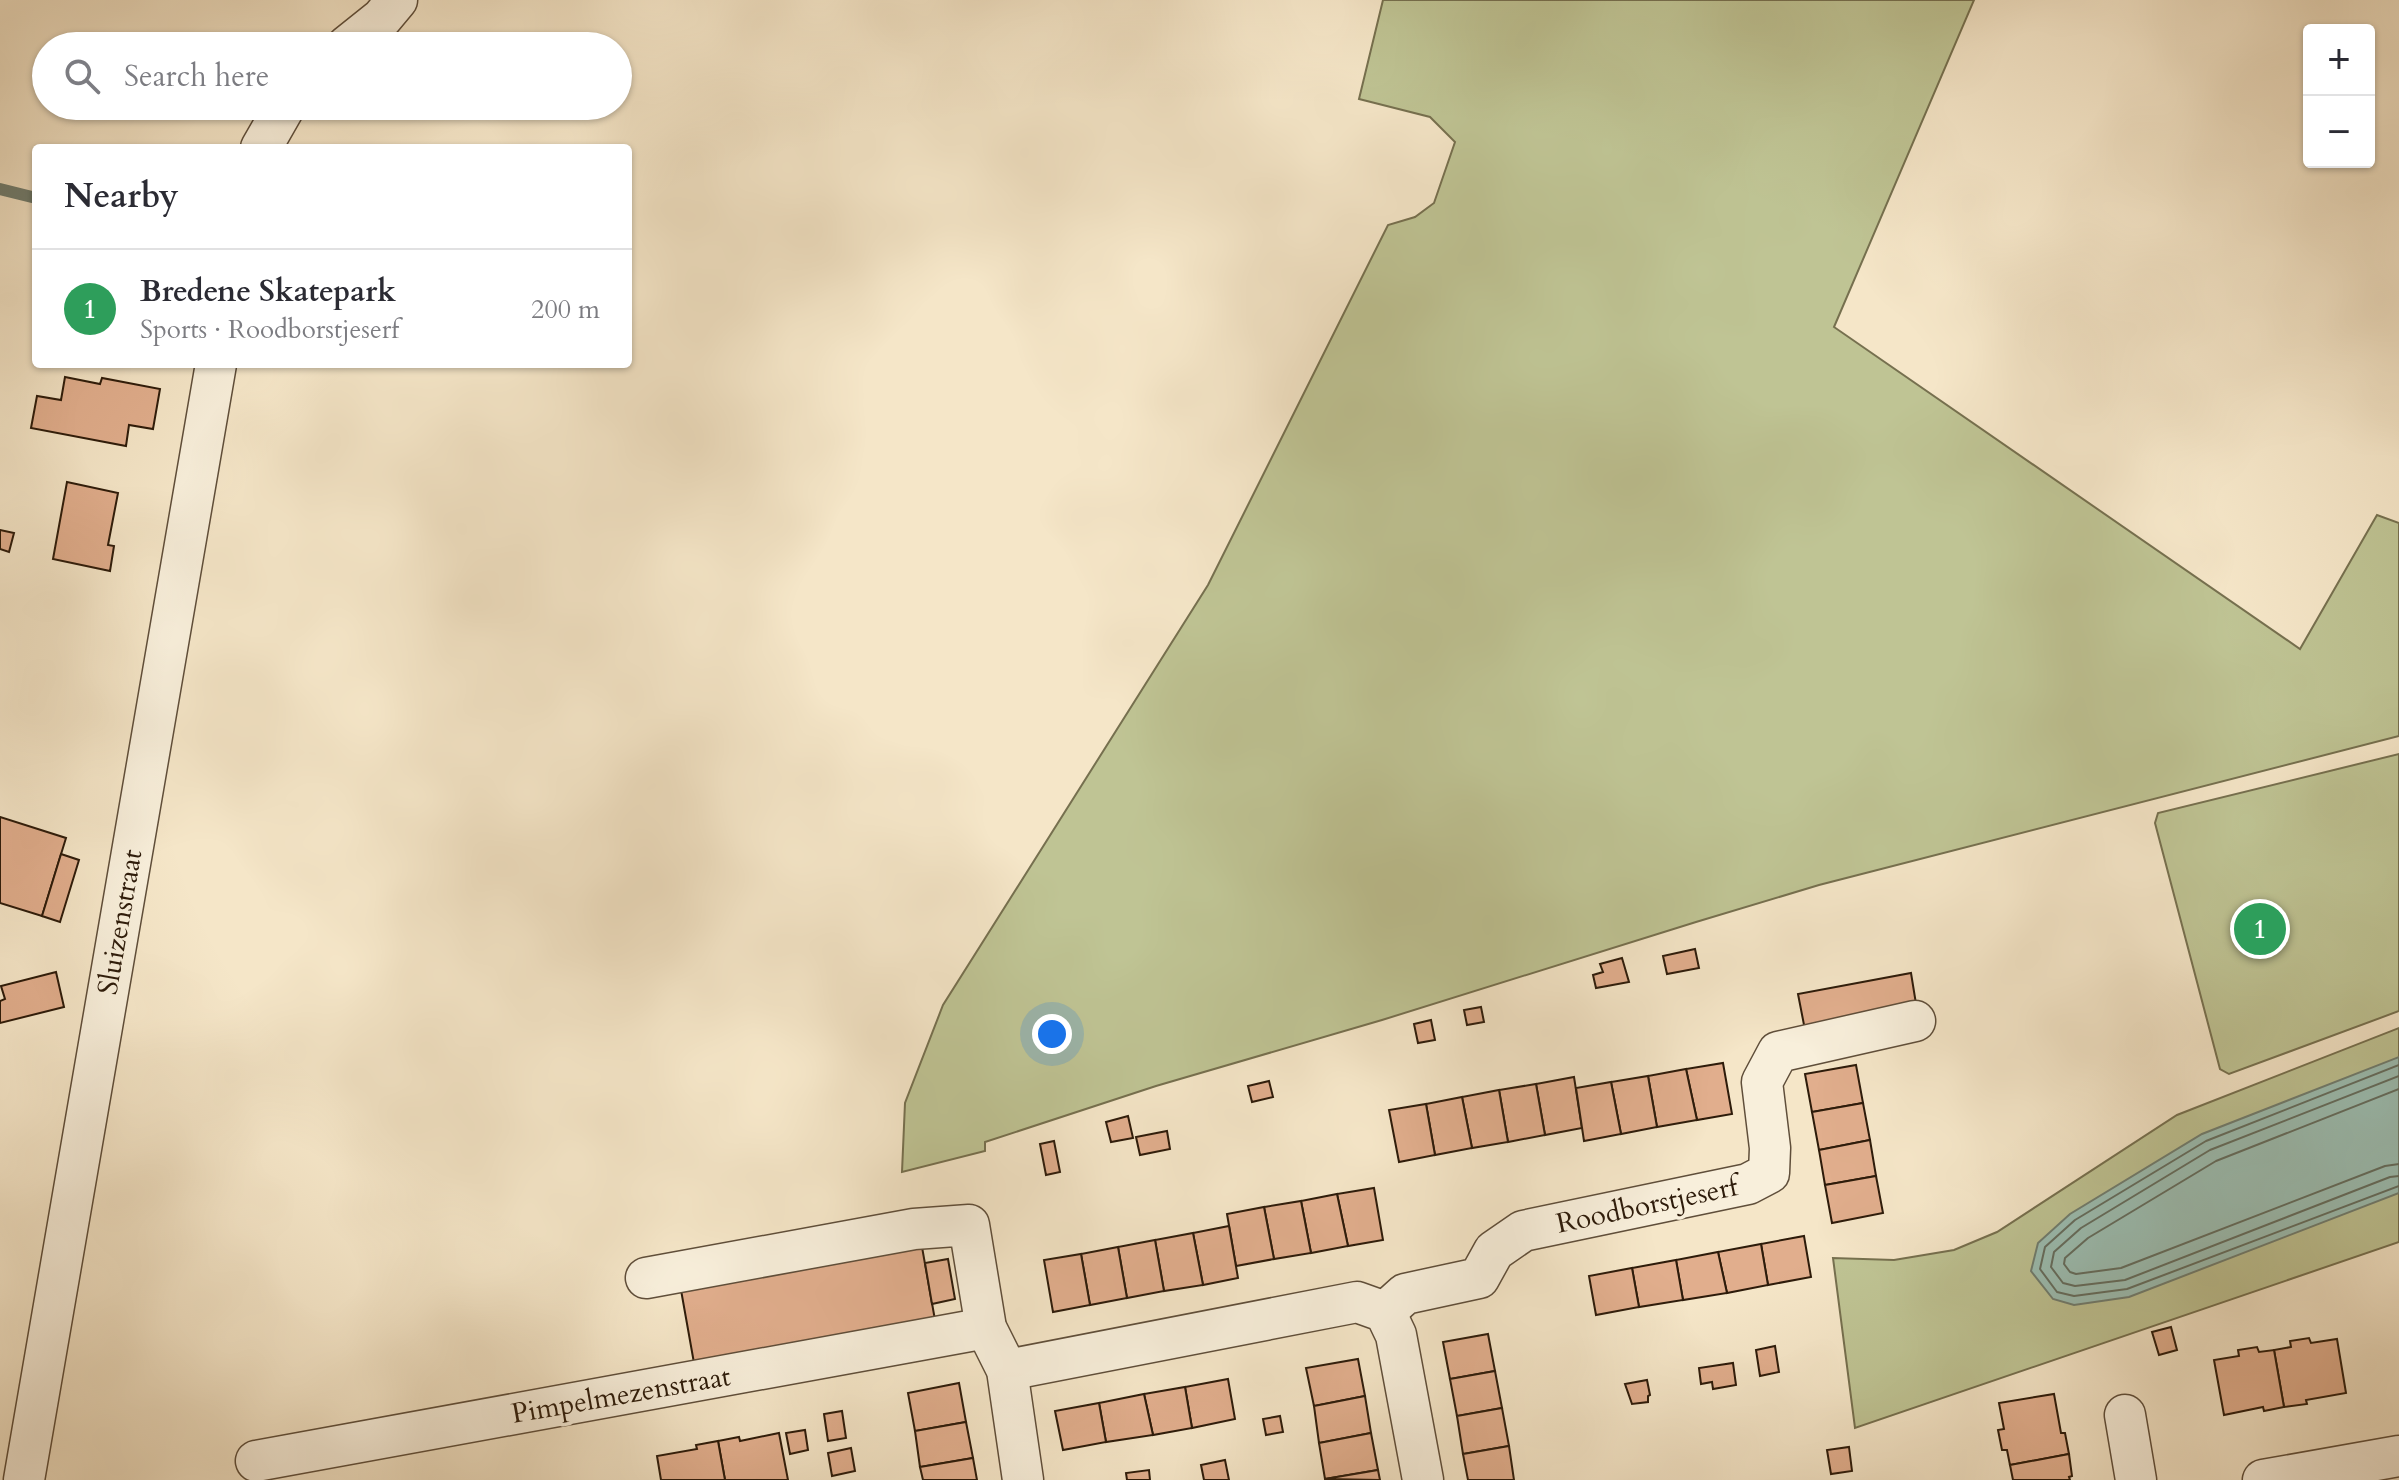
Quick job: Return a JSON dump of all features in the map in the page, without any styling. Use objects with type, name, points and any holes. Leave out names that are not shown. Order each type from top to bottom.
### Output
[{"type":"street","points":[[364,32],[397,0]]},
{"type":"street","points":[[263,144],[277,120]]},
{"type":"street","name":"Sluizenstraat","points":[[24,1480],[215,368]]},
{"type":"street","name":"Roodborstjeserf","points":[[1385,1312],[1405,1294],[1479,1278],[1494,1251],[1523,1231],[1748,1184],[1769,1173],[1770,1148],[1762,1082],[1778,1052],[1915,1021]]},
{"type":"street","points":[[646,1278],[914,1229],[969,1225],[986,1328],[1007,1370],[1023,1480]]},
{"type":"street","points":[[1007,1370],[1357,1302],[1385,1312],[1396,1335],[1423,1480]]},
{"type":"street","name":"Pimpelmezenstraat","points":[[256,1461],[986,1328]]},
{"type":"street","points":[[2125,1415],[2136,1480]]},
{"type":"street","points":[[2263,1480],[2399,1456]]},
{"type":"green space","points":[[1383,0],[1974,0],[1834,327],[2300,649],[2377,515],[2399,523],[2399,736],[1819,885],[1382,1020],[1156,1086],[985,1142],[985,1151],[902,1172],[905,1103],[943,1005],[1208,585],[1388,225],[1415,217],[1434,203],[1455,142],[1430,117],[1359,99]]},
{"type":"green space","points":[[2399,754],[2399,1011],[2229,1074],[2220,1069],[2155,823],[2158,813]]},
{"type":"green space","points":[[2399,1028],[2399,1242],[1855,1428],[1833,1258],[1894,1260],[1954,1250],[1997,1232],[2177,1115]]},
{"type":"water","points":[[2399,1057],[2399,1193],[2129,1297],[2074,1305],[2053,1299],[2031,1271],[2038,1243],[2070,1214],[2202,1134]]},
{"type":"building","points":[[65,377],[100,384],[102,378],[160,389],[153,429],[129,425],[126,446],[31,428],[37,396],[61,400]]},
{"type":"building","points":[[67,482],[118,493],[108,545],[114,546],[110,571],[53,559]]},
{"type":"building","points":[[0,530],[14,533],[9,552],[0,549]]},
{"type":"building","points":[[0,817],[66,838],[42,916],[0,903]]},
{"type":"building","points":[[61,854],[79,860],[60,922],[42,916]]},
{"type":"building","points":[[1695,949],[1699,968],[1667,974],[1663,956]]},
{"type":"building","points":[[1622,958],[1629,982],[1596,988],[1593,975],[1603,972],[1600,964]]},
{"type":"building","points":[[56,972],[64,1007],[0,1023],[0,1001],[5,999],[1,986]]},
{"type":"building","points":[[1911,973],[1917,1010],[1805,1030],[1798,994]]},
{"type":"building","points":[[1481,1007],[1484,1022],[1467,1025],[1464,1010]]},
{"type":"building","points":[[1431,1020],[1435,1040],[1418,1043],[1414,1024]]},
{"type":"building","points":[[1723,1063],[1732,1114],[1697,1120],[1686,1069]]},
{"type":"building","points":[[1856,1065],[1863,1103],[1812,1112],[1805,1074]]},
{"type":"building","points":[[1686,1069],[1697,1120],[1657,1127],[1648,1076]]},
{"type":"building","points":[[1648,1076],[1657,1127],[1621,1134],[1611,1082]]},
{"type":"building","points":[[1574,1077],[1582,1128],[1545,1135],[1536,1084]]},
{"type":"building","points":[[1269,1081],[1273,1097],[1252,1102],[1248,1086]]},
{"type":"building","points":[[1611,1082],[1621,1134],[1584,1141],[1576,1088]]},
{"type":"building","points":[[1536,1084],[1545,1135],[1508,1142],[1499,1090]]},
{"type":"building","points":[[1499,1090],[1508,1142],[1472,1148],[1462,1097]]},
{"type":"building","points":[[1462,1097],[1472,1148],[1435,1155],[1426,1104]]},
{"type":"building","points":[[1863,1103],[1870,1140],[1819,1150],[1812,1112]]},
{"type":"building","points":[[1426,1104],[1435,1155],[1399,1162],[1389,1110]]},
{"type":"building","points":[[1128,1116],[1133,1138],[1111,1142],[1106,1122]]},
{"type":"building","points":[[1167,1131],[1170,1149],[1140,1155],[1136,1137]]},
{"type":"building","points":[[1870,1140],[1876,1176],[1825,1185],[1819,1150]]},
{"type":"building","points":[[1054,1141],[1060,1172],[1046,1175],[1040,1144]]},
{"type":"building","points":[[1876,1176],[1883,1213],[1832,1223],[1825,1185]]},
{"type":"building","points":[[1374,1188],[1383,1240],[1348,1246],[1337,1194]]},
{"type":"building","points":[[1337,1194],[1348,1246],[1311,1253],[1301,1201]]},
{"type":"building","points":[[1301,1201],[1311,1253],[1274,1259],[1264,1207]]},
{"type":"building","points":[[1264,1207],[1274,1259],[1236,1266],[1227,1214]]},
{"type":"building","points":[[1229,1226],[1238,1278],[1203,1285],[1193,1233]]},
{"type":"building","points":[[1193,1233],[1203,1285],[1164,1291],[1155,1240]]},
{"type":"building","points":[[1804,1236],[1811,1277],[1768,1285],[1761,1244]]},
{"type":"building","points":[[1155,1240],[1164,1291],[1127,1298],[1118,1247]]},
{"type":"building","points":[[1761,1244],[1768,1285],[1727,1293],[1718,1252]]},
{"type":"building","points":[[922,1247],[935,1320],[694,1363],[681,1290]]},
{"type":"building","points":[[1118,1247],[1127,1298],[1090,1305],[1081,1254]]},
{"type":"building","points":[[1718,1252],[1727,1293],[1683,1300],[1676,1260]]},
{"type":"building","points":[[1081,1254],[1090,1305],[1053,1312],[1044,1260]]},
{"type":"building","points":[[948,1259],[955,1299],[932,1304],[925,1263]]},
{"type":"building","points":[[1676,1260],[1683,1300],[1639,1307],[1632,1268]]},
{"type":"building","points":[[1632,1268],[1639,1307],[1596,1315],[1589,1276]]},
{"type":"building","points":[[2171,1327],[2177,1350],[2159,1355],[2152,1332]]},
{"type":"building","points":[[1488,1334],[1495,1371],[1450,1379],[1443,1342]]},
{"type":"building","points":[[2309,1338],[2311,1343],[2337,1339],[2346,1393],[2284,1407],[2274,1350],[2291,1347],[2290,1341]]},
{"type":"building","points":[[1775,1346],[1779,1372],[1760,1376],[1756,1350]]},
{"type":"building","points":[[2257,1347],[2259,1352],[2274,1350],[2284,1407],[2264,1411],[2263,1407],[2224,1415],[2214,1360],[2239,1356],[2238,1350]]},
{"type":"building","points":[[1358,1359],[1365,1396],[1314,1406],[1306,1368]]},
{"type":"building","points":[[1733,1363],[1736,1385],[1713,1389],[1712,1382],[1701,1384],[1699,1368]]},
{"type":"building","points":[[1495,1371],[1502,1408],[1457,1416],[1450,1379]]},
{"type":"building","points":[[1228,1379],[1235,1419],[1192,1428],[1185,1387]]},
{"type":"building","points":[[1647,1380],[1648,1402],[1632,1404],[1625,1384]]},
{"type":"building","points":[[959,1383],[966,1422],[915,1431],[908,1393]]},
{"type":"building","points":[[1185,1387],[1192,1428],[1153,1435],[1144,1394]]},
{"type":"building","points":[[1144,1394],[1153,1435],[1106,1442],[1099,1403]]},
{"type":"building","points":[[2054,1394],[2061,1433],[2065,1433],[2069,1454],[2010,1465],[2007,1450],[2002,1450],[1998,1430],[2004,1429],[1999,1403]]},
{"type":"building","points":[[1365,1396],[1371,1433],[1319,1443],[1314,1406]]},
{"type":"building","points":[[1099,1403],[1106,1442],[1063,1450],[1055,1411]]},
{"type":"building","points":[[1502,1408],[1509,1446],[1463,1454],[1457,1416]]},
{"type":"building","points":[[842,1411],[846,1438],[828,1441],[824,1414]]},
{"type":"building","points":[[1280,1416],[1283,1432],[1266,1435],[1263,1419]]},
{"type":"building","points":[[966,1422],[973,1458],[920,1467],[915,1431]]},
{"type":"building","points":[[805,1430],[808,1450],[790,1454],[786,1433]]},
{"type":"building","points":[[779,1433],[788,1480],[725,1480],[718,1441],[739,1437],[740,1441]]},
{"type":"building","points":[[1371,1433],[1378,1470],[1325,1479],[1319,1443]]},
{"type":"building","points":[[718,1441],[725,1480],[661,1480],[657,1456],[697,1449],[696,1445]]},
{"type":"building","points":[[1509,1446],[1514,1480],[1468,1480],[1463,1454]]},
{"type":"building","points":[[1849,1447],[1852,1471],[1831,1474],[1827,1450]]},
{"type":"building","points":[[851,1448],[855,1471],[832,1476],[828,1453]]},
{"type":"building","points":[[2069,1454],[2070,1480],[2013,1480],[2010,1465]]},
{"type":"building","points":[[973,1458],[977,1480],[923,1480],[920,1467]]},
{"type":"building","points":[[1225,1460],[1229,1480],[1204,1480],[1201,1465]]},
{"type":"building","points":[[1149,1470],[1150,1480],[1127,1480],[1126,1473]]},
{"type":"building","points":[[1378,1470],[1380,1480],[1325,1479]]},
{"type":"waterway","points":[[0,189],[32,197]]},
{"type":"place","name":"Bredene Skatepark","points":[[2260,929]]}]
